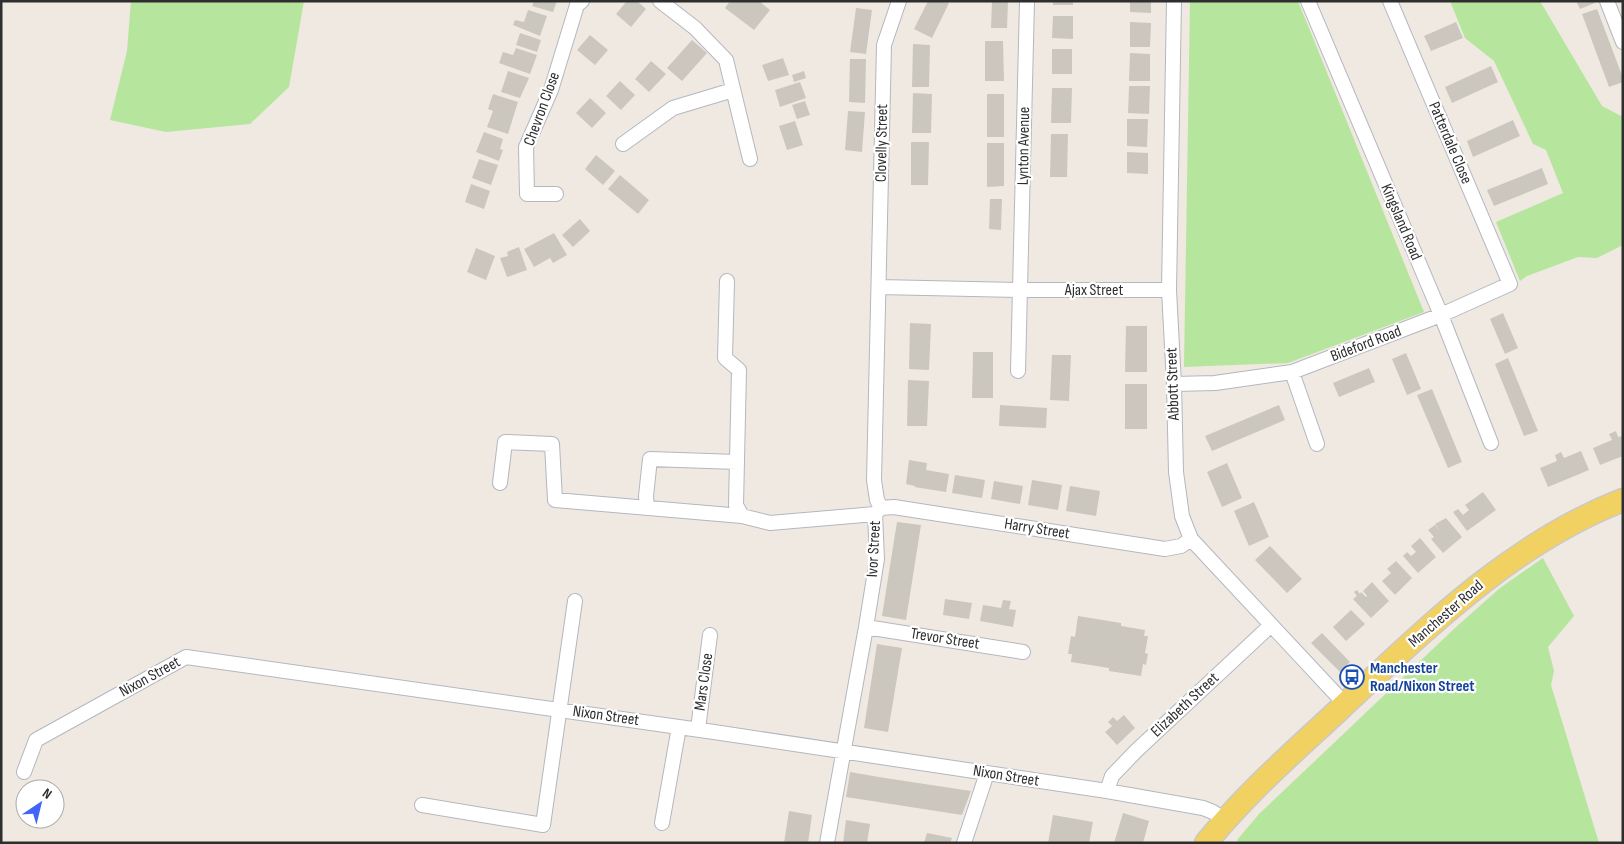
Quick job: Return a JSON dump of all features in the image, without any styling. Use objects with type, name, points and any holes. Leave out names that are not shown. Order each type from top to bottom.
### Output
[{"type":"main road","name":"Manchester Road","points":[[1206,843],[1225,820],[1285,761],[1440,617],[1496,572],[1558,530],[1623,500]]},
{"type":"street","name":"Chevron Close","points":[[556,194],[527,194],[526,147],[551,90],[577,5],[582,1]]},
{"type":"street","points":[[660,1],[695,28],[726,60],[750,159]]},
{"type":"street","name":"Clovelly Street","points":[[879,287],[884,45],[899,1]]},
{"type":"street","name":"Lynton Avenue","points":[[1020,290],[1027,1]]},
{"type":"street","name":"Abbott Street","points":[[1174,1],[1169,290],[1176,472],[1182,516],[1191,539],[1345,704]]},
{"type":"street","name":"Kingsland Road","points":[[1308,1],[1441,315],[1491,444]]},
{"type":"street","name":"Patterdale Close","points":[[1390,1],[1510,284]]},
{"type":"street","points":[[1607,1],[1623,42]]},
{"type":"street","points":[[623,144],[673,108],[733,90]]},
{"type":"street","points":[[727,281],[725,358],[739,370],[736,505],[742,516]]},
{"type":"street","name":"Bideford Road","points":[[1174,384],[1215,382],[1292,372],[1441,315],[1510,284]]},
{"type":"street","name":"Ajax Street","points":[[879,287],[1020,290],[1169,290]]},
{"type":"street","name":"Ivor Street","points":[[827,843],[877,559],[878,511],[874,480],[879,287]]},
{"type":"street","points":[[1018,371],[1020,290]]},
{"type":"street","points":[[1292,372],[1317,444]]},
{"type":"street","name":"Harry Street","points":[[500,483],[505,442],[552,444],[555,500],[742,516],[770,523],[878,511],[894,507],[1165,549],[1181,546],[1191,539]]},
{"type":"street","points":[[647,508],[646,496],[650,459],[737,462]]},
{"type":"street","points":[[422,805],[543,825],[575,601]]},
{"type":"street","name":"Elizabeth Street","points":[[1107,791],[1112,776],[1136,751],[1271,624]]},
{"type":"street","name":"Trevor Street","points":[[866,627],[1023,652]]},
{"type":"street","name":"Mars Close","points":[[698,730],[710,635]]},
{"type":"street","name":"Nixon Street","points":[[24,772],[36,740],[186,657],[844,751],[1107,791],[1203,808],[1225,820]]},
{"type":"street","points":[[662,822],[679,727]]},
{"type":"street","points":[[964,843],[987,773]]},
{"type":"green space","points":[[131,1],[304,1],[289,87],[250,124],[166,132],[110,120],[127,51]]},
{"type":"green space","points":[[1190,1],[1298,1],[1424,312],[1288,363],[1184,367]]},
{"type":"green space","points":[[1450,1],[1540,1],[1602,106],[1623,117],[1623,245],[1597,258],[1578,257],[1527,276],[1520,281],[1496,222],[1563,193],[1546,150],[1533,144],[1494,61],[1465,38]]},
{"type":"green space","points":[[1543,558],[1574,616],[1548,647],[1554,671],[1551,685],[1599,843],[1240,843],[1237,840],[1259,814],[1455,628],[1500,588]]},
{"type":"building","points":[[534,1],[557,1],[553,12],[532,6]]},
{"type":"building","points":[[627,1],[637,1],[646,9],[631,27],[616,14]]},
{"type":"building","points":[[730,1],[759,1],[770,10],[754,30],[725,8]]},
{"type":"building","points":[[928,1],[946,1],[949,3],[932,38],[914,29]]},
{"type":"building","points":[[992,1],[1008,1],[1007,28],[991,28]]},
{"type":"building","points":[[1053,1],[1073,1],[1073,5],[1053,5]]},
{"type":"building","points":[[1130,1],[1151,1],[1151,13],[1130,12]]},
{"type":"building","points":[[1576,1],[1594,1],[1595,3],[1580,9]]},
{"type":"building","points":[[856,8],[872,10],[866,54],[850,52]]},
{"type":"building","points":[[1597,9],[1623,78],[1623,82],[1609,87],[1582,14]]},
{"type":"building","points":[[528,10],[547,16],[540,36],[513,25],[515,20],[524,22]]},
{"type":"building","points":[[1053,16],[1073,16],[1073,39],[1052,38]]},
{"type":"building","points":[[1130,22],[1151,23],[1150,47],[1130,47]]},
{"type":"building","points":[[1456,22],[1463,38],[1431,51],[1424,36]]},
{"type":"building","points":[[520,33],[541,40],[537,52],[516,45]]},
{"type":"building","points":[[590,35],[608,50],[595,65],[577,50]]},
{"type":"building","points":[[692,40],[707,53],[682,81],[667,68]]},
{"type":"building","points":[[985,41],[1003,41],[1004,81],[985,81]]},
{"type":"building","points":[[913,44],[930,45],[929,87],[912,87]]},
{"type":"building","points":[[516,48],[537,55],[530,74],[499,63],[503,52],[513,55]]},
{"type":"building","points":[[1052,49],[1072,49],[1072,74],[1052,74]]},
{"type":"building","points":[[1130,53],[1150,54],[1150,81],[1129,81]]},
{"type":"building","points":[[783,58],[789,75],[768,81],[762,65]]},
{"type":"building","points":[[850,59],[866,59],[865,103],[849,102]]},
{"type":"building","points":[[651,61],[666,74],[649,92],[635,79]]},
{"type":"building","points":[[1491,66],[1498,82],[1452,103],[1445,87]]},
{"type":"building","points":[[508,71],[529,78],[520,98],[501,92]]},
{"type":"building","points":[[804,71],[806,78],[794,82],[792,75]]},
{"type":"building","points":[[620,81],[635,95],[621,110],[606,96]]},
{"type":"building","points":[[800,82],[806,98],[780,107],[775,90]]},
{"type":"building","points":[[1129,86],[1150,86],[1149,114],[1128,113]]},
{"type":"building","points":[[1052,88],[1072,88],[1071,123],[1051,123]]},
{"type":"building","points":[[913,93],[932,94],[931,133],[912,133]]},
{"type":"building","points":[[493,94],[518,102],[508,134],[487,127],[493,111],[488,109]]},
{"type":"building","points":[[987,94],[1004,94],[1004,137],[987,137]]},
{"type":"building","points":[[590,98],[606,113],[592,128],[576,113]]},
{"type":"building","points":[[805,101],[810,115],[797,119],[792,105]]},
{"type":"building","points":[[848,111],[865,112],[862,152],[845,150]]},
{"type":"building","points":[[1127,119],[1148,119],[1147,147],[1127,146]]},
{"type":"building","points":[[1513,120],[1520,136],[1473,157],[1467,141]]},
{"type":"building","points":[[795,121],[803,145],[787,150],[779,126]]},
{"type":"building","points":[[484,132],[503,139],[500,149],[503,150],[499,161],[476,152]]},
{"type":"building","points":[[1051,134],[1068,134],[1067,177],[1050,177]]},
{"type":"building","points":[[911,142],[929,142],[928,185],[911,185]]},
{"type":"building","points":[[987,143],[1004,143],[1004,186],[987,187]]},
{"type":"building","points":[[1127,152],[1148,153],[1148,174],[1127,173]]},
{"type":"building","points":[[596,155],[615,171],[603,185],[585,169]]},
{"type":"building","points":[[479,159],[498,165],[491,185],[472,178]]},
{"type":"building","points":[[1542,168],[1548,184],[1494,206],[1487,190]]},
{"type":"building","points":[[620,175],[649,200],[638,214],[608,189]]},
{"type":"building","points":[[471,184],[490,191],[484,209],[465,202]]},
{"type":"building","points":[[990,199],[1002,199],[1001,230],[989,229]]},
{"type":"building","points":[[580,219],[590,231],[573,247],[562,235]]},
{"type":"building","points":[[554,233],[567,255],[553,263],[550,258],[534,267],[524,249]]},
{"type":"building","points":[[519,247],[527,270],[507,277],[500,258],[508,256],[507,252]]},
{"type":"building","points":[[476,248],[495,256],[486,280],[467,272]]},
{"type":"building","points":[[1503,313],[1518,348],[1505,354],[1490,319]]},
{"type":"building","points":[[910,323],[931,324],[929,370],[909,369]]},
{"type":"building","points":[[1126,326],[1147,326],[1147,372],[1125,372]]},
{"type":"building","points":[[973,352],[993,352],[993,398],[972,398]]},
{"type":"building","points":[[1406,353],[1421,389],[1407,395],[1392,359]]},
{"type":"building","points":[[1052,355],[1071,355],[1069,401],[1050,400]]},
{"type":"building","points":[[1508,358],[1538,431],[1524,436],[1495,364]]},
{"type":"building","points":[[1369,368],[1375,382],[1339,397],[1333,383]]},
{"type":"building","points":[[908,380],[929,381],[927,426],[907,426]]},
{"type":"building","points":[[1125,384],[1147,384],[1147,429],[1125,429]]},
{"type":"building","points":[[1432,389],[1462,462],[1448,468],[1417,395]]},
{"type":"building","points":[[1000,405],[1047,408],[1046,428],[999,426]]},
{"type":"building","points":[[1279,405],[1285,420],[1212,451],[1205,436]]},
{"type":"building","points":[[1616,431],[1618,437],[1623,436],[1623,456],[1600,465],[1593,448],[1612,440],[1609,434]]},
{"type":"building","points":[[1581,451],[1589,470],[1548,487],[1540,468],[1557,461],[1555,455],[1561,452],[1564,458]]},
{"type":"building","points":[[909,460],[927,463],[926,470],[949,474],[946,492],[906,484]]},
{"type":"building","points":[[1227,463],[1242,498],[1222,507],[1207,472]]},
{"type":"building","points":[[955,475],[985,480],[982,498],[952,493]]},
{"type":"building","points":[[1032,480],[1062,485],[1058,510],[1028,505]]},
{"type":"building","points":[[994,481],[1023,486],[1020,504],[991,499]]},
{"type":"building","points":[[1070,486],[1100,491],[1096,516],[1066,511]]},
{"type":"building","points":[[1483,492],[1496,510],[1467,531],[1453,512],[1458,509],[1463,515],[1469,510],[1465,505]]},
{"type":"building","points":[[1254,502],[1269,537],[1249,546],[1234,511]]},
{"type":"building","points":[[1446,518],[1462,537],[1443,553],[1431,539],[1434,537],[1428,530],[1435,525],[1440,531],[1435,524]]},
{"type":"building","points":[[897,522],[921,525],[906,620],[882,616]]},
{"type":"building","points":[[1420,538],[1436,557],[1418,573],[1403,556],[1407,552],[1411,556],[1416,552],[1411,546]]},
{"type":"building","points":[[1270,546],[1302,579],[1287,593],[1255,560]]},
{"type":"building","points":[[1396,561],[1412,578],[1395,595],[1382,581],[1391,573],[1387,569]]},
{"type":"building","points":[[1372,582],[1389,601],[1371,618],[1353,599],[1357,596],[1354,592],[1357,590],[1366,597],[1363,591]]},
{"type":"building","points":[[945,599],[972,603],[969,619],[943,615]]},
{"type":"building","points":[[1003,600],[1011,601],[1009,609],[1016,610],[1013,627],[980,621],[983,605],[1001,608]]},
{"type":"building","points":[[1351,610],[1365,624],[1346,641],[1333,627]]},
{"type":"building","points":[[1078,616],[1121,623],[1121,626],[1145,630],[1144,636],[1148,636],[1145,653],[1148,654],[1146,665],[1143,664],[1141,676],[1109,671],[1109,668],[1071,662],[1072,654],[1068,654],[1071,636],[1075,637]]},
{"type":"building","points":[[1322,633],[1350,662],[1340,672],[1311,643]]},
{"type":"building","points":[[877,644],[902,648],[888,732],[864,728]]},
{"type":"building","points":[[1124,715],[1135,728],[1117,745],[1105,732],[1112,726],[1108,722],[1113,717],[1117,721]]},
{"type":"building","points":[[850,772],[971,791],[962,815],[846,797]]},
{"type":"building","points":[[789,811],[812,815],[808,843],[784,843]]},
{"type":"building","points":[[1123,813],[1149,821],[1143,843],[1114,843]]},
{"type":"building","points":[[1053,815],[1093,822],[1089,843],[1048,843]]},
{"type":"building","points":[[846,820],[870,824],[867,843],[843,843]]},
{"type":"building","points":[[927,833],[952,838],[950,843],[924,843]]},
{"type":"place","name":"Manchester Road/Nixon Street","points":[[1352,677]]}]
